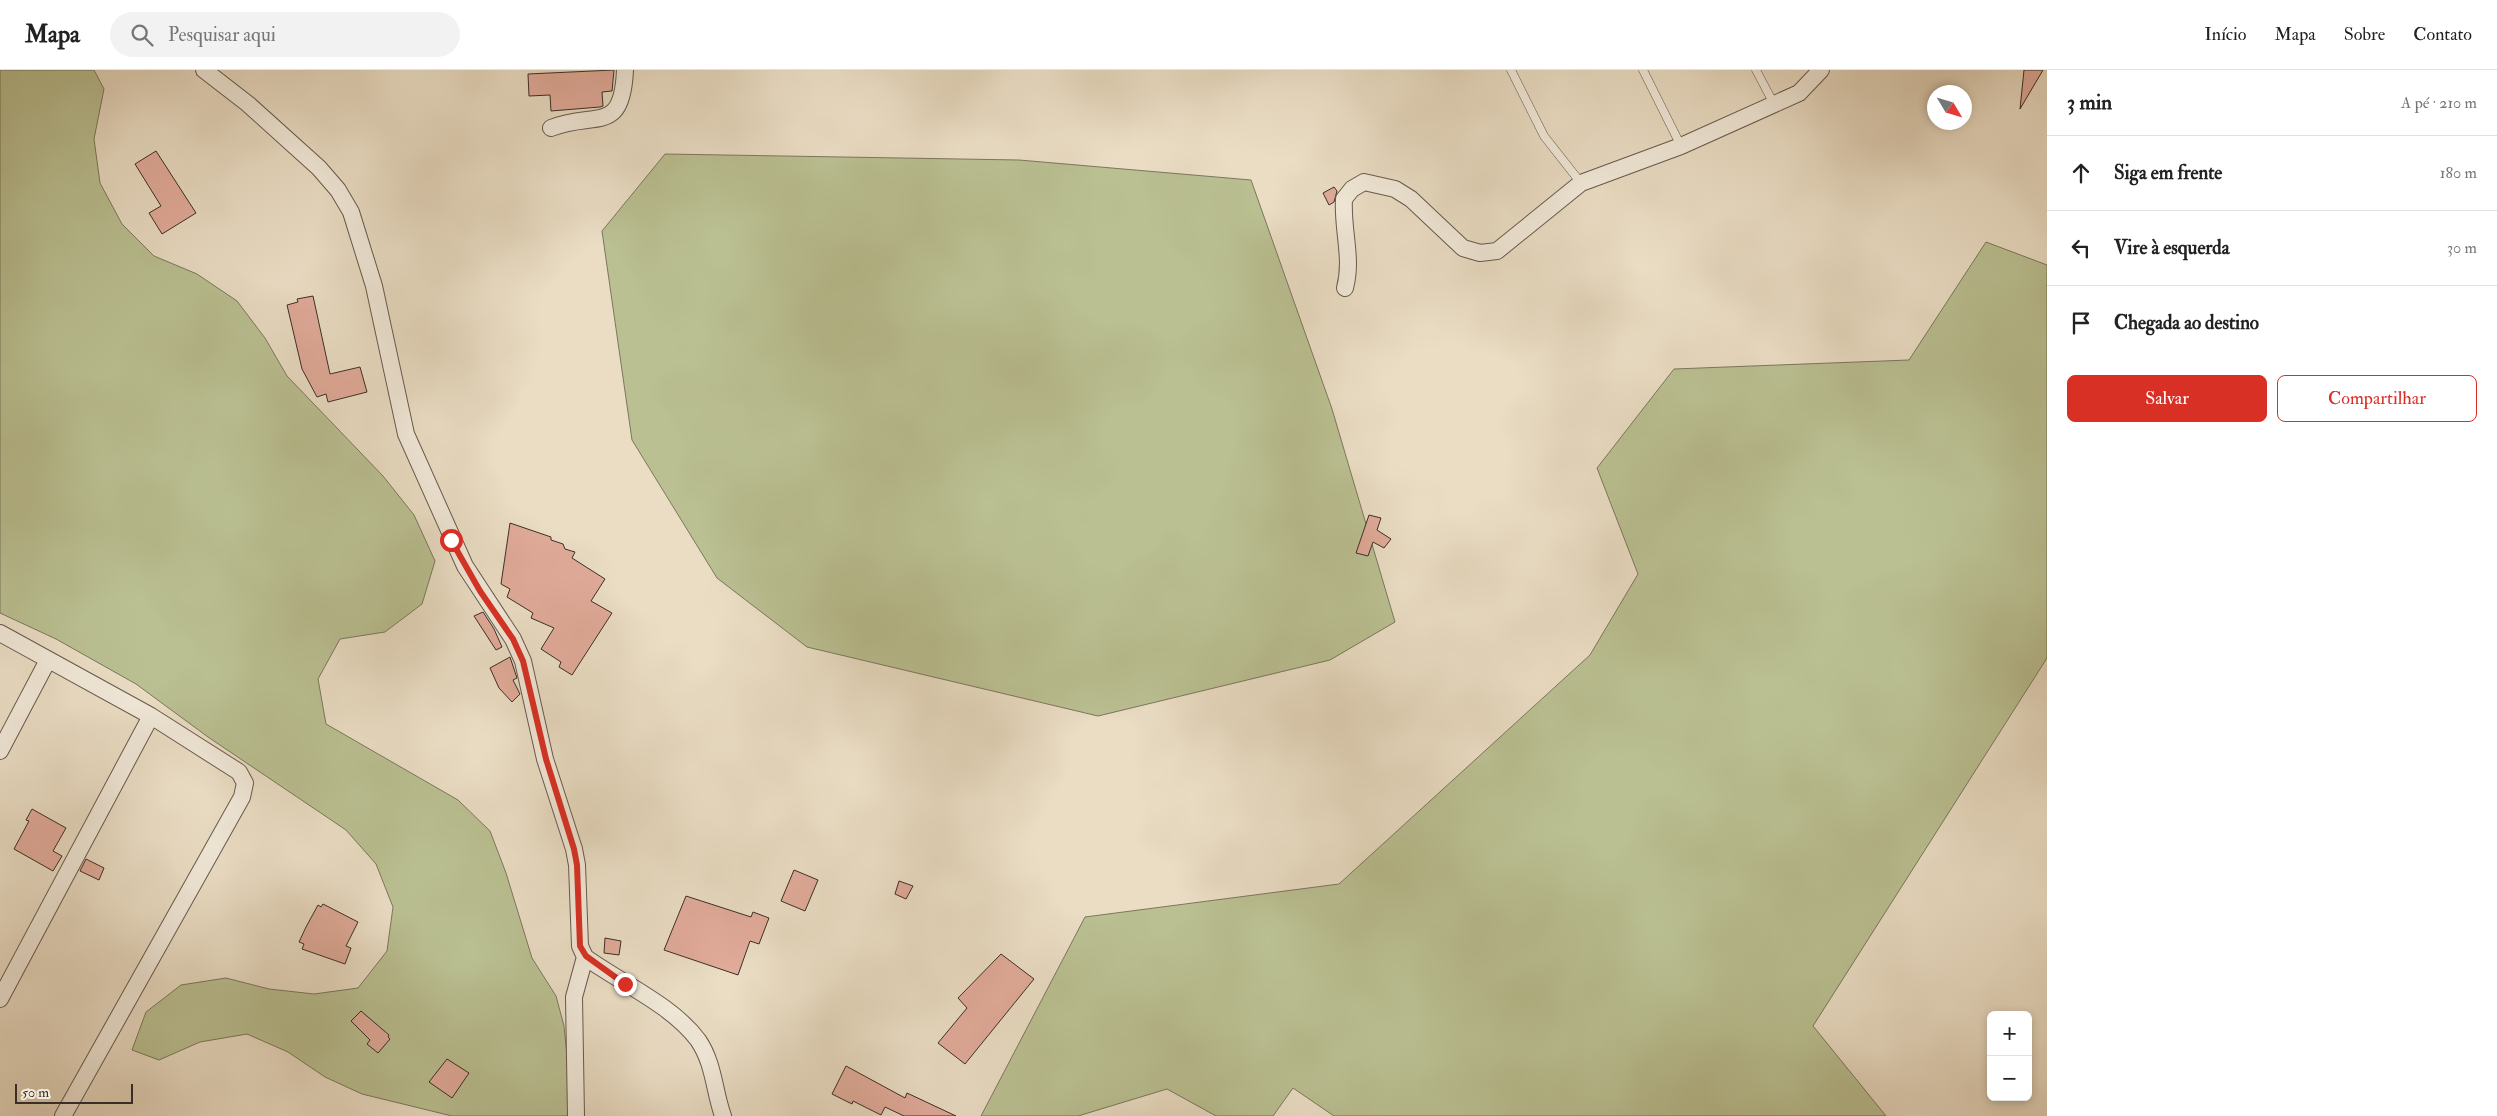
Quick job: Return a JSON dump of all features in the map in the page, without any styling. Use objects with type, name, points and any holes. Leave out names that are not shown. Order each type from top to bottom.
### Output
[{"type":"street","points":[[204,70],[248,104],[319,168],[338,190],[350,212],[362,243],[374,286],[406,434],[456,549],[480,591],[513,639],[523,661],[546,759],[574,849],[577,865],[580,946],[586,956],[679,1020],[699,1041],[715,1078],[723,1116]]},
{"type":"street","points":[[551,128],[565,122],[613,114],[620,106],[626,70]]},
{"type":"street","points":[[1345,288],[1349,258],[1344,199],[1352,189],[1364,182],[1395,189],[1411,199],[1463,248],[1480,253],[1497,251],[1581,182],[1681,146],[1799,93],[1821,70]]},
{"type":"street","points":[[0,633],[151,716],[239,772],[245,783],[242,797],[63,1116]]},
{"type":"street","points":[[0,751],[48,660]]},
{"type":"street","points":[[0,999],[151,716]]},
{"type":"street","points":[[576,1116],[574,997],[586,956]]},
{"type":"lane","points":[[1512,70],[1544,136],[1581,182]]},
{"type":"lane","points":[[1643,70],[1681,146]]},
{"type":"lane","points":[[1756,70],[1774,104]]},
{"type":"green space","points":[[0,70],[94,70],[104,89],[94,139],[100,183],[122,224],[154,256],[197,274],[237,301],[265,338],[287,376],[383,476],[414,515],[435,561],[422,604],[385,632],[340,639],[318,679],[326,724],[458,800],[490,831],[506,873],[532,958],[556,996],[564,1026],[573,1116],[452,1116],[362,1094],[325,1077],[288,1052],[247,1034],[200,1042],[159,1060],[132,1050],[146,1012],[181,985],[226,978],[269,989],[314,994],[358,988],[387,951],[393,907],[376,864],[346,830],[208,737],[136,684],[56,639],[0,613]]},
{"type":"green space","points":[[665,154],[1019,160],[1251,180],[1332,409],[1395,622],[1330,660],[1098,716],[807,647],[717,578],[632,440],[602,231]]},
{"type":"green space","points":[[1986,242],[2047,265],[2047,658],[1813,1026],[1886,1116],[1334,1116],[1293,1088],[1273,1116],[1216,1116],[1167,1089],[1078,1116],[981,1116],[1085,917],[1339,884],[1590,655],[1638,574],[1597,468],[1674,369],[1909,360]]},
{"type":"building","points":[[614,70],[612,91],[602,92],[603,106],[600,107],[551,111],[550,95],[529,96],[528,74]]},
{"type":"building","points":[[2024,70],[2043,70],[2020,109]]},
{"type":"building","points":[[156,151],[196,213],[162,234],[149,213],[161,206],[135,164]]},
{"type":"building","points":[[1334,187],[1337,191],[1334,202],[1329,205],[1323,193]]},
{"type":"building","points":[[313,296],[330,374],[360,367],[367,392],[328,402],[326,394],[317,397],[302,369],[287,305],[298,302],[297,299]]},
{"type":"building","points":[[1369,515],[1381,518],[1377,530],[1391,539],[1384,548],[1373,542],[1368,556],[1356,553]]},
{"type":"building","points":[[510,523],[551,537],[551,540],[563,544],[565,549],[575,552],[572,558],[605,579],[591,601],[612,613],[572,675],[559,667],[561,662],[541,649],[554,628],[531,618],[533,613],[507,597],[510,589],[501,584]]},
{"type":"building","points":[[483,612],[494,629],[502,647],[496,650],[474,616]]},
{"type":"building","points":[[510,657],[517,678],[513,680],[520,694],[512,702],[499,688],[490,668]]},
{"type":"building","points":[[32,809],[66,828],[53,851],[62,856],[53,871],[14,849],[29,821],[26,820]]},
{"type":"building","points":[[86,859],[104,868],[99,880],[80,871]]},
{"type":"building","points":[[794,870],[818,880],[805,911],[781,901]]},
{"type":"building","points":[[899,881],[913,886],[906,899],[895,894]]},
{"type":"building","points":[[686,896],[751,917],[753,912],[769,918],[759,944],[750,941],[738,975],[664,950]]},
{"type":"building","points":[[323,904],[358,922],[346,946],[351,948],[345,964],[302,949],[304,944],[299,942],[318,905],[321,907]]},
{"type":"building","points":[[605,938],[621,941],[619,955],[604,953]]},
{"type":"building","points":[[1001,954],[1034,979],[965,1064],[938,1043],[967,1008],[958,998]]},
{"type":"building","points":[[361,1011],[389,1035],[390,1039],[378,1053],[367,1044],[370,1040],[351,1021]]},
{"type":"building","points":[[447,1059],[469,1073],[452,1098],[429,1082]]},
{"type":"building","points":[[846,1066],[905,1098],[907,1093],[956,1116],[904,1116],[885,1107],[881,1115],[853,1101],[852,1104],[832,1094]]},
{"type":"route","points":[[451,540],[480,591],[513,639],[523,661],[546,759],[574,849],[577,865],[580,946],[586,956],[625,984]]}]
